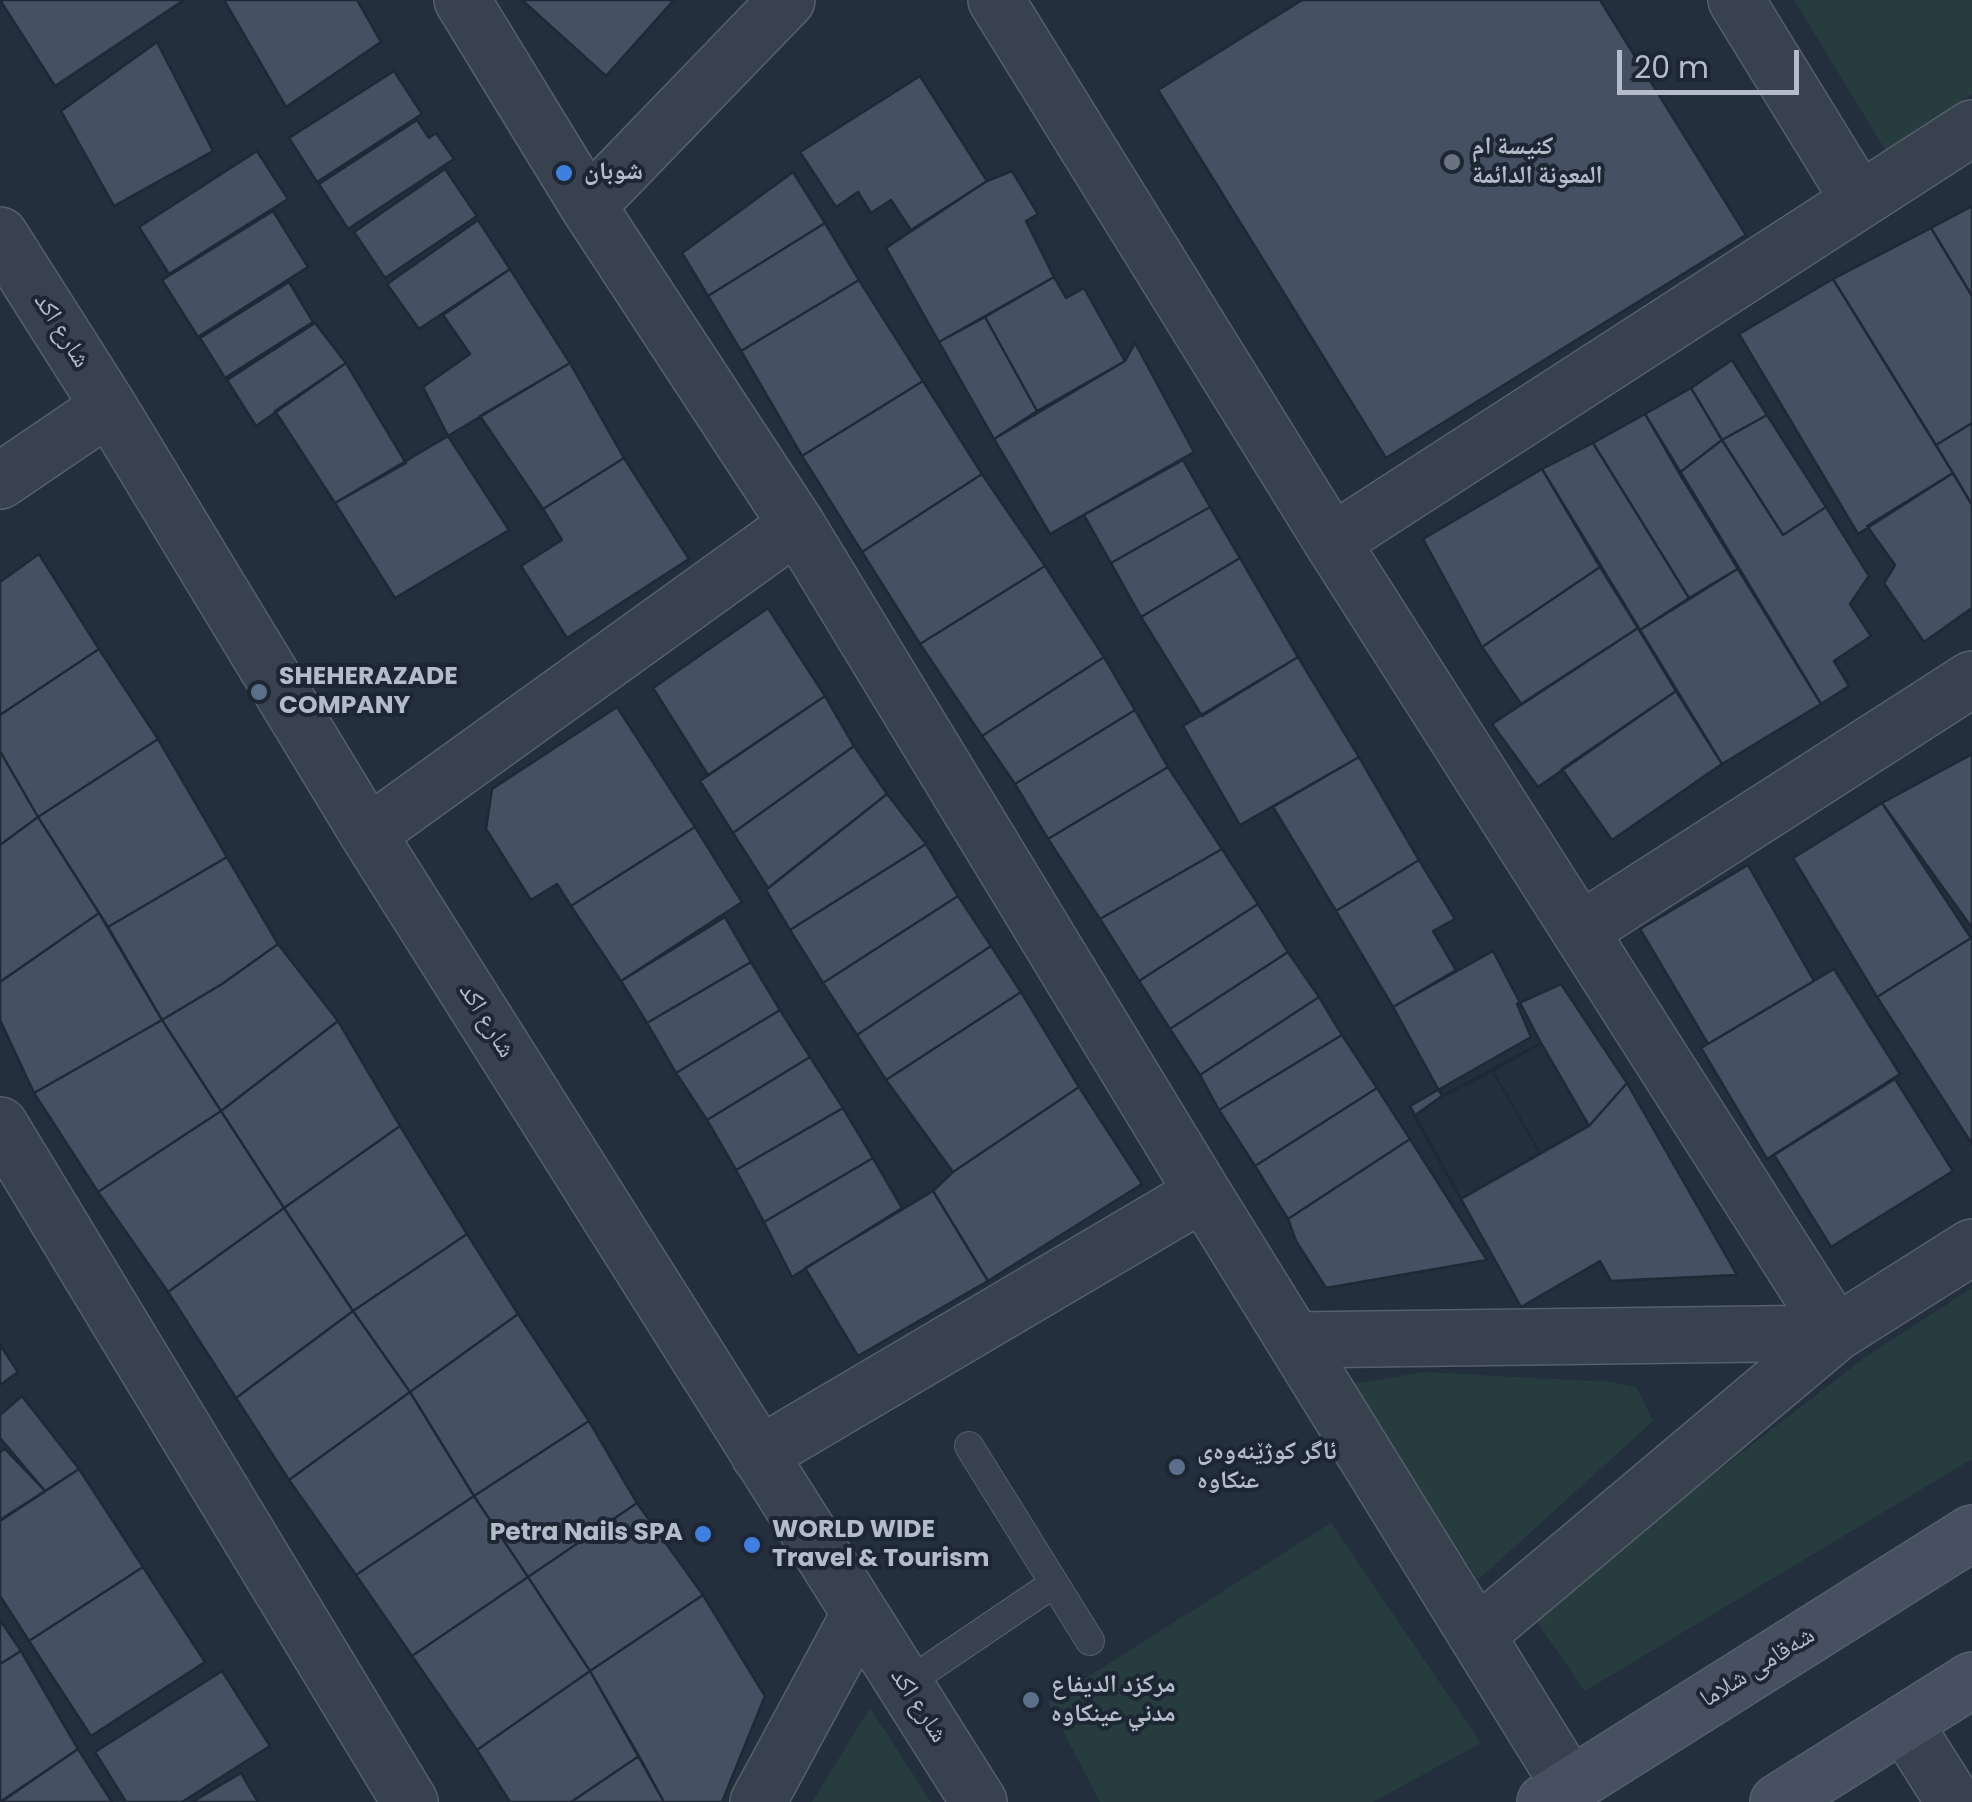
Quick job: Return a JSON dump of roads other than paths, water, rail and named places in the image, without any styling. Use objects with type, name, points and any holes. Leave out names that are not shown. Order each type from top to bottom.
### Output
[{"type":"main road","name":"شەقامی شلاما","points":[[1558,1794],[1972,1534]]},
{"type":"main road","points":[[1778,1802],[1972,1680]]},
{"type":"street","points":[[462,0],[588,206],[798,525],[1203,1193],[1477,1635],[1558,1794]]},
{"type":"street","points":[[588,206],[788,0]]},
{"type":"street","points":[[996,0],[1332,542],[1836,1333]]},
{"type":"street","points":[[1736,0],[1860,200]]},
{"type":"street","points":[[1332,542],[1972,128]]},
{"type":"street","name":"شارع اكد","points":[[0,235],[368,834],[979,1802]]},
{"type":"street","points":[[0,480],[109,407]]},
{"type":"street","points":[[368,834],[798,525]]},
{"type":"street","points":[[1580,931],[1972,679]]},
{"type":"street","points":[[0,1125],[410,1802]]},
{"type":"street","points":[[759,1455],[1203,1193]]},
{"type":"street","points":[[1477,1635],[1836,1333],[1972,1247]]},
{"type":"street","points":[[1296,1340],[1836,1333]]},
{"type":"street","points":[[758,1802],[860,1615]]},
{"type":"street","points":[[1904,1723],[1954,1802]]},
{"type":"lane","points":[[968,1446],[1090,1642]]},
{"type":"lane","points":[[904,1685],[1054,1584]]},
{"type":"place","name":"كنيسة ام المعونة الدائمة","points":[[1452,162]]},
{"type":"place","name":"شوبان","points":[[564,173]]},
{"type":"place","name":"SHEHERAZADE COMPANY","points":[[259,692]]},
{"type":"place","name":"ئاگر كوژێنه‌وه‌ی عنكاوه","points":[[1177,1467]]},
{"type":"place","name":"Petra Nails SPA","points":[[703,1534]]},
{"type":"place","name":"WORLD WIDE Travel & Tourism","points":[[752,1545]]},
{"type":"place","name":"مرکزد الدیفاع مدني عينكاوه","points":[[1031,1700]]}]
